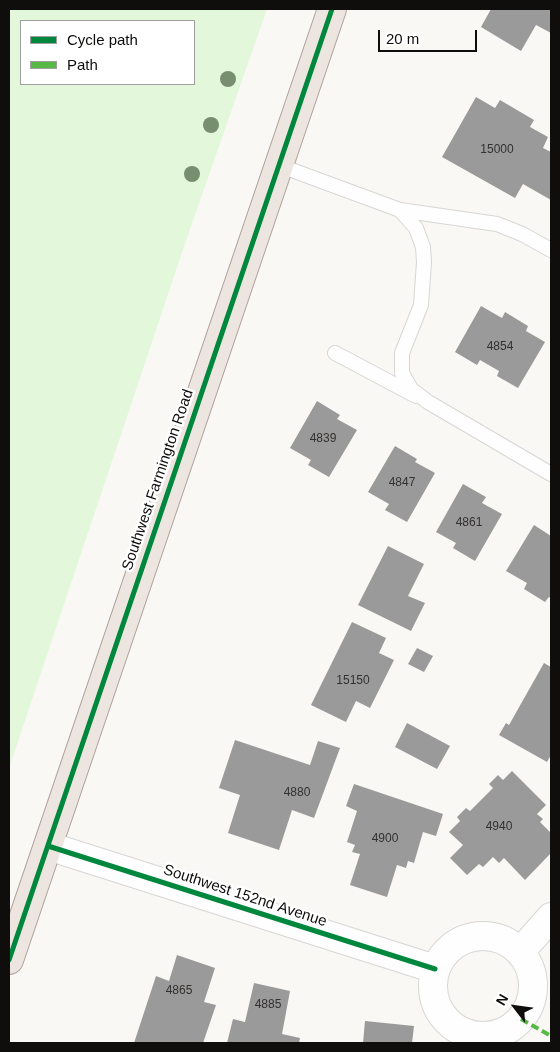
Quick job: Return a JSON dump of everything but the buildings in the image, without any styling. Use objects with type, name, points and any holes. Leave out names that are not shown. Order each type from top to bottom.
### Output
[{"type":"main road","name":"Southwest Farmington Road","points":[[9,960],[332,9]]},
{"type":"street","name":"Southwest 152nd Avenue","points":[[48,846],[435,969]]},
{"type":"street","points":[[520,952],[551,917]]},
{"type":"street","points":[[473,936],[499,938],[520,952],[532,973],[534,985],[530,1003],[513,1027],[491,1036],[480,1037],[457,1030],[440,1014],[432,992],[435,969],[450,947],[473,936]]},
{"type":"lane","points":[[278,164],[400,210],[497,224],[522,234],[551,250]]},
{"type":"lane","points":[[400,210],[416,228],[423,247],[424,262],[421,305],[402,353],[402,373],[411,389],[428,402]]},
{"type":"lane","points":[[335,353],[428,402],[551,474]]},
{"type":"green space","points":[[9,9],[267,9],[189,232],[9,768]]},
{"type":"marked path","points":[[521,1019],[551,1036]]},
{"type":"cycle path","points":[[9,960],[332,9]]},
{"type":"cycle path","points":[[48,846],[435,969]]}]
